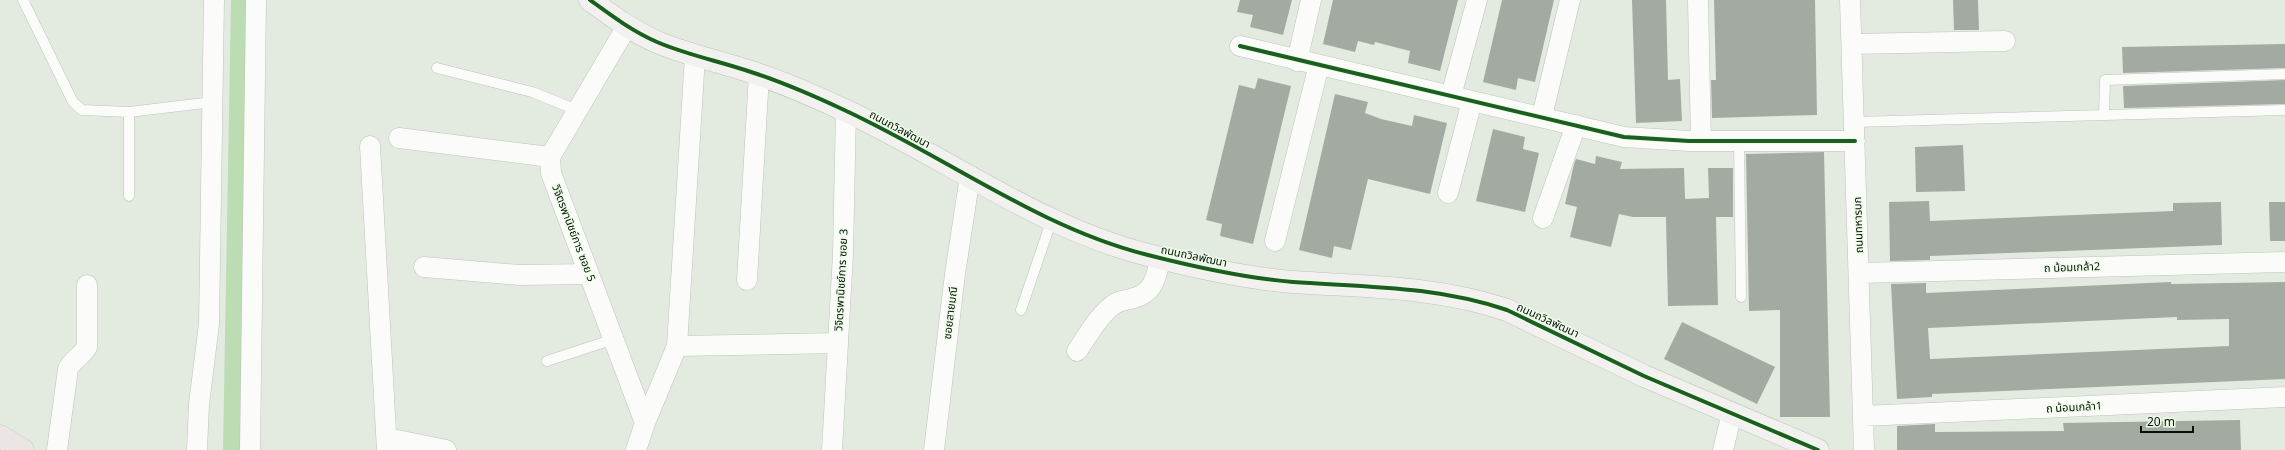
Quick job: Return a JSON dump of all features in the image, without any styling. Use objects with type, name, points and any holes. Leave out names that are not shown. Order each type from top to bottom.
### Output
[{"type":"main road","points":[[0,436],[23,450]]},
{"type":"street","points":[[198,450],[199,404],[209,324],[214,0]]},
{"type":"street","points":[[250,450],[256,0]]},
{"type":"street","points":[[1297,61],[1311,0]]},
{"type":"street","points":[[1451,96],[1476,0]]},
{"type":"street","points":[[1542,116],[1570,0]]},
{"type":"street","points":[[1698,0],[1701,142]]},
{"type":"street","name":"ถนนทหารบก","points":[[1850,0],[1860,273],[1864,450]]},
{"type":"street","name":"ถนนถวิลพัฒนา","points":[[593,1],[626,26],[656,41],[696,56],[759,75],[801,90],[846,110],[1052,219],[1114,244],[1161,258],[1268,279],[1401,288],[1452,295],[1484,302],[1507,310],[1644,376],[1818,450]]},
{"type":"street","points":[[399,138],[550,157],[626,26]]},
{"type":"street","points":[[1852,44],[2005,41]]},
{"type":"street","points":[[1240,46],[1297,61],[1542,116],[1624,137],[1701,142],[1740,141],[1855,131]]},
{"type":"street","points":[[636,450],[645,423],[677,346],[696,56]]},
{"type":"street","points":[[1274,240],[1319,65]]},
{"type":"street","points":[[747,280],[759,75]]},
{"type":"street","points":[[1448,193],[1472,101]]},
{"type":"street","name":"วิจิตรพานิชย์การ ซอย 3","points":[[832,450],[843,254],[846,110]]},
{"type":"street","points":[[1543,218],[1576,125]]},
{"type":"street","points":[[370,146],[392,445],[446,450]]},
{"type":"street","name":"วิจิตรพานิชย์การ ซอย 5","points":[[550,157],[552,173],[645,423]]},
{"type":"street","name":"ซอยสายมณี","points":[[934,450],[955,274],[970,176]]},
{"type":"street","points":[[1077,351],[1110,308],[1122,300],[1144,295],[1149,292],[1153,285],[1161,258]]},
{"type":"street","name":"ถ น้อมเกล้า2","points":[[1860,273],[2285,262]]},
{"type":"street","points":[[424,267],[520,275],[589,274]]},
{"type":"street","points":[[57,450],[68,369],[71,362],[82,356],[87,347],[87,285]]},
{"type":"street","points":[[677,346],[838,343]]},
{"type":"street","name":"ถ น้อมเกล้า1","points":[[1864,416],[2285,397]]},
{"type":"street","points":[[184,450],[199,404]]},
{"type":"street","points":[[1723,450],[1732,414]]},
{"type":"lane","points":[[23,0],[74,102],[82,110],[129,112],[212,102]]},
{"type":"lane","points":[[437,68],[532,92],[577,110]]},
{"type":"lane","points":[[2104,115],[2105,80],[2285,74]]},
{"type":"lane","points":[[1855,131],[2104,115],[2285,110]]},
{"type":"lane","points":[[129,112],[129,196]]},
{"type":"lane","points":[[1740,141],[1741,297]]},
{"type":"lane","points":[[1021,310],[1052,219]]},
{"type":"lane","points":[[547,361],[614,339]]},
{"type":"building","points":[[1240,0],[1292,0],[1283,35],[1250,27],[1253,15],[1237,12]]},
{"type":"building","points":[[1333,0],[1458,0],[1440,71],[1408,63],[1410,51],[1375,42],[1374,45],[1358,41],[1355,52],[1323,44]]},
{"type":"building","points":[[1502,0],[1554,0],[1535,82],[1518,78],[1516,90],[1483,82]]},
{"type":"building","points":[[1632,0],[1666,0],[1668,80],[1680,79],[1682,121],[1636,123]]},
{"type":"building","points":[[1714,0],[1815,0],[1817,115],[1712,118],[1711,80],[1716,80]]},
{"type":"building","points":[[1953,0],[1978,0],[1979,30],[1954,30]]},
{"type":"building","points":[[2285,44],[2285,68],[2123,73],[2122,47]]},
{"type":"building","points":[[1258,78],[1291,86],[1253,244],[1220,236],[1222,224],[1206,220],[1239,85],[1255,89]]},
{"type":"building","points":[[2285,80],[2285,104],[2124,108],[2123,86]]},
{"type":"building","points":[[1335,94],[1368,102],[1365,113],[1381,119],[1412,126],[1414,115],[1447,123],[1430,194],[1368,179],[1351,250],[1334,246],[1332,258],[1299,250]]},
{"type":"building","points":[[1493,129],[1525,137],[1523,149],[1539,153],[1525,212],[1476,201]]},
{"type":"building","points":[[1963,145],[1965,191],[1916,192],[1915,147]]},
{"type":"building","points":[[1824,152],[1830,417],[1780,417],[1780,310],[1749,311],[1746,154]]},
{"type":"building","points":[[1596,156],[1622,162],[1620,169],[1684,168],[1685,199],[1709,198],[1708,168],[1733,168],[1733,217],[1716,217],[1718,305],[1668,306],[1666,217],[1633,217],[1619,214],[1611,247],[1570,237],[1577,207],[1565,204],[1574,164],[1576,159],[1595,164]]},
{"type":"building","points":[[1929,201],[1930,221],[2173,211],[2173,203],[2221,202],[2222,245],[1930,256],[1930,260],[1890,261],[1889,202]]},
{"type":"building","points":[[2269,202],[2285,202],[2285,241],[2270,241]]},
{"type":"building","points":[[2171,282],[2171,284],[2285,282],[2285,379],[1932,394],[1932,397],[1897,399],[1891,284],[1926,283],[1926,293]],"holes":[[[2177,317],[2177,320],[2229,319],[2229,346],[1930,359],[1928,328]]]},
{"type":"building","points":[[1682,322],[1775,367],[1757,404],[1664,359]]},
{"type":"building","points":[[2240,420],[2241,450],[1897,450],[1897,426],[1935,424],[1935,432],[2064,431],[2063,423]]},
{"type":"waterway","points":[[232,450],[240,0]]},
{"type":"cycle path","points":[[590,0],[648,38],[680,51],[739,68],[786,84],[880,127],[1030,209],[1068,227],[1108,243],[1184,264],[1256,278],[1401,289],[1454,296],[1480,302],[1507,310],[1644,376],[1818,450]]},
{"type":"cycle path","points":[[1240,46],[1624,137],[1689,141],[1855,141]]}]
